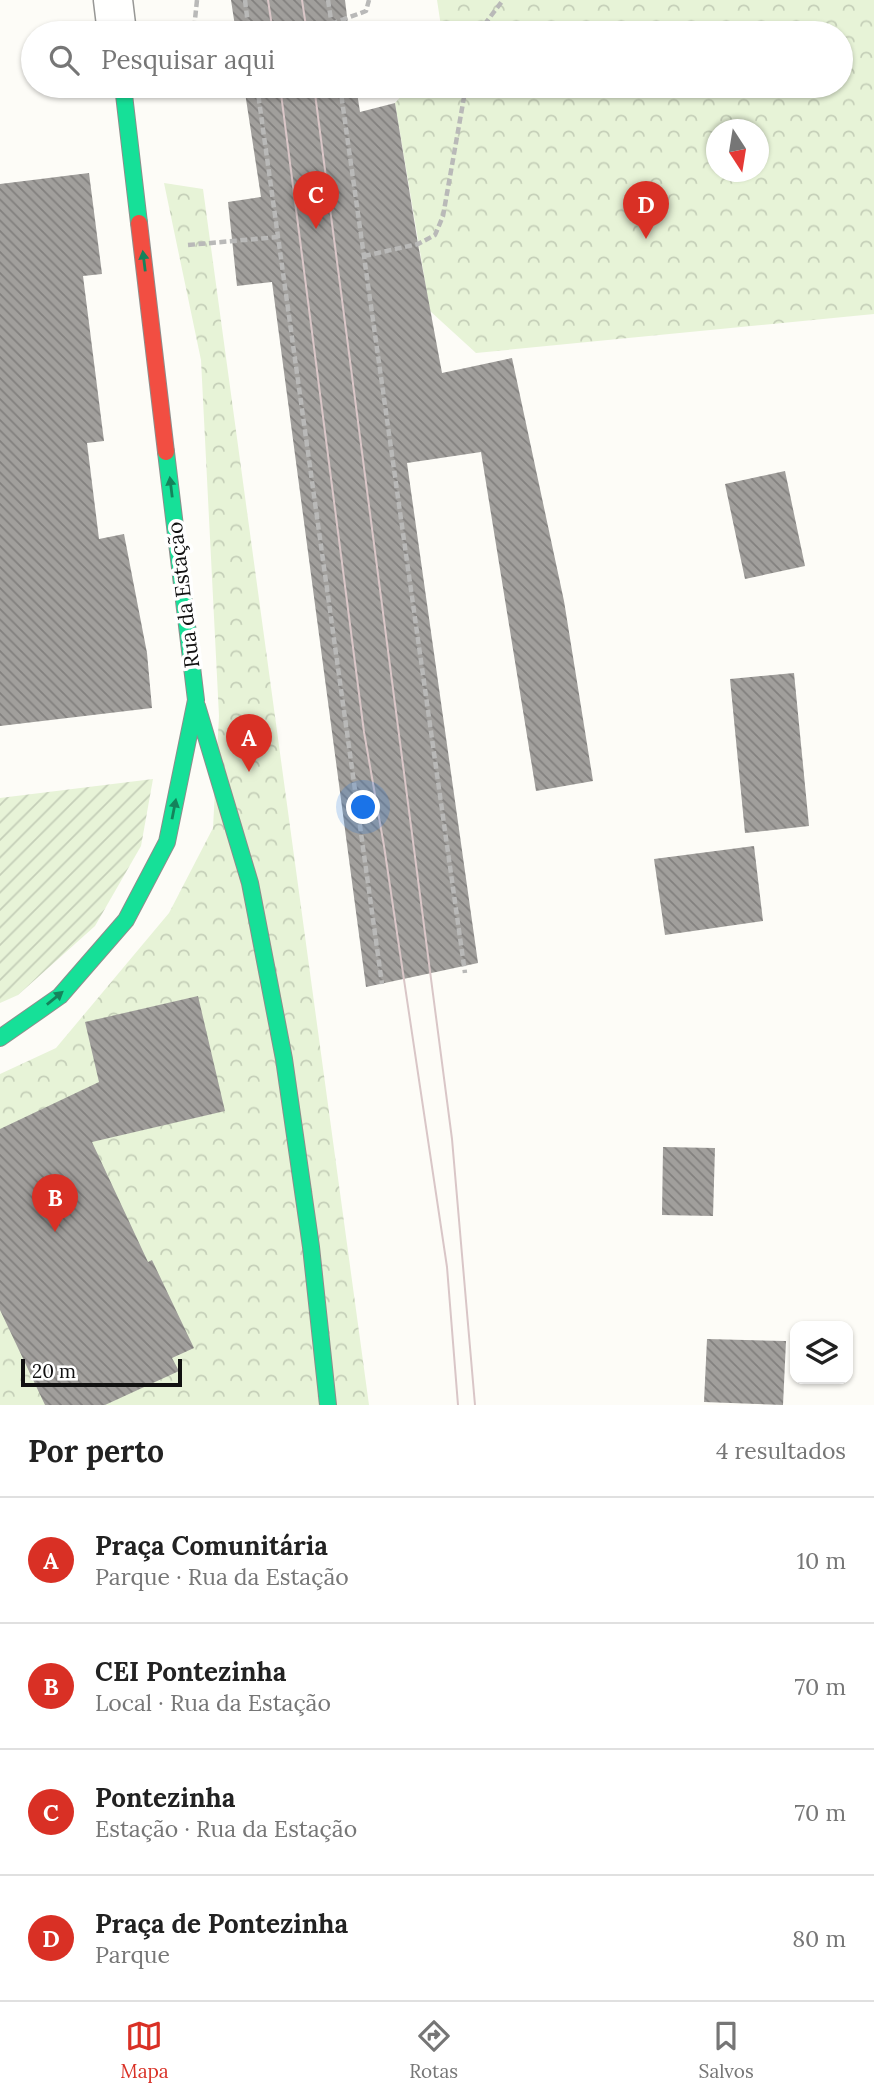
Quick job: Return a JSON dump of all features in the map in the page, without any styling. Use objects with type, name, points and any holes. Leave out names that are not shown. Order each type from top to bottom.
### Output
[{"type":"street","points":[[113,0],[116,21]]},
{"type":"street","name":"Rua da Estação","points":[[0,1038],[60,996],[126,920],[167,842],[196,700],[124,98]]},
{"type":"street","points":[[196,700],[250,883],[284,1059],[311,1247],[328,1405]]},
{"type":"path","points":[[195,21],[197,0]]},
{"type":"path","points":[[245,0],[248,21]]},
{"type":"path","points":[[328,0],[331,21]]},
{"type":"path","points":[[339,21],[366,11],[369,0]]},
{"type":"path","points":[[487,21],[503,0]]},
{"type":"path","points":[[259,98],[382,984]]},
{"type":"path","points":[[342,98],[465,973]]},
{"type":"path","points":[[365,256],[418,244],[435,235],[443,216],[465,98]]},
{"type":"path","points":[[142,249],[278,237]]},
{"type":"green space","points":[[437,0],[874,0],[874,314],[476,353],[430,311],[395,103],[399,98],[853,98],[853,21],[440,21]]},
{"type":"green space","points":[[164,183],[203,189],[369,1405],[0,1405],[0,1074],[56,1048],[169,913],[213,828],[219,716],[201,360]]},
{"type":"green space","points":[[153,779],[141,846],[95,926],[18,995],[0,1003],[0,798]]},
{"type":"building","points":[[231,0],[345,0],[348,21],[234,21]]},
{"type":"building","points":[[246,98],[358,98],[360,112],[395,103],[442,373],[512,358],[564,601],[593,781],[536,791],[481,452],[407,463],[478,963],[366,987],[272,282],[237,286],[228,202],[261,197]]},
{"type":"building","points":[[89,173],[102,274],[83,276],[104,441],[87,443],[99,539],[124,534],[147,653],[152,708],[0,726],[0,184]]},
{"type":"building","points":[[785,471],[805,566],[745,579],[725,484]]},
{"type":"building","points":[[794,673],[809,826],[745,833],[730,679]]},
{"type":"building","points":[[754,846],[763,921],[665,935],[654,859]]},
{"type":"building","points":[[198,996],[225,1111],[92,1142],[148,1262],[152,1260],[194,1348],[172,1358],[179,1371],[105,1405],[45,1405],[0,1310],[0,1129],[99,1082],[85,1022]]},
{"type":"building","points":[[663,1147],[715,1148],[713,1216],[662,1215]]},
{"type":"building","points":[[707,1339],[786,1341],[783,1405],[704,1402]]},
{"type":"tram line","points":[[268,0],[271,21]]},
{"type":"tram line","points":[[302,0],[305,21]]},
{"type":"tram line","points":[[282,98],[364,732],[384,846],[447,1267],[458,1405]]},
{"type":"tram line","points":[[316,98],[452,1139],[475,1405]]},
{"type":"traffic: fast","points":[[124,98],[139,223]]},
{"type":"traffic: fast","points":[[0,1038],[60,996],[126,920],[167,842],[196,700],[166,452]]},
{"type":"traffic: fast","points":[[197,706],[250,883],[284,1059],[311,1247],[328,1405]]},
{"type":"traffic: jam","points":[[139,223],[166,452]]},
{"type":"place","name":"Pontezinha","points":[[316,229]]},
{"type":"place","name":"Praça de Pontezinha","points":[[646,239]]},
{"type":"place","name":"Praça Comunitária","points":[[249,772]]},
{"type":"place","name":"CEI Pontezinha","points":[[55,1232]]}]
